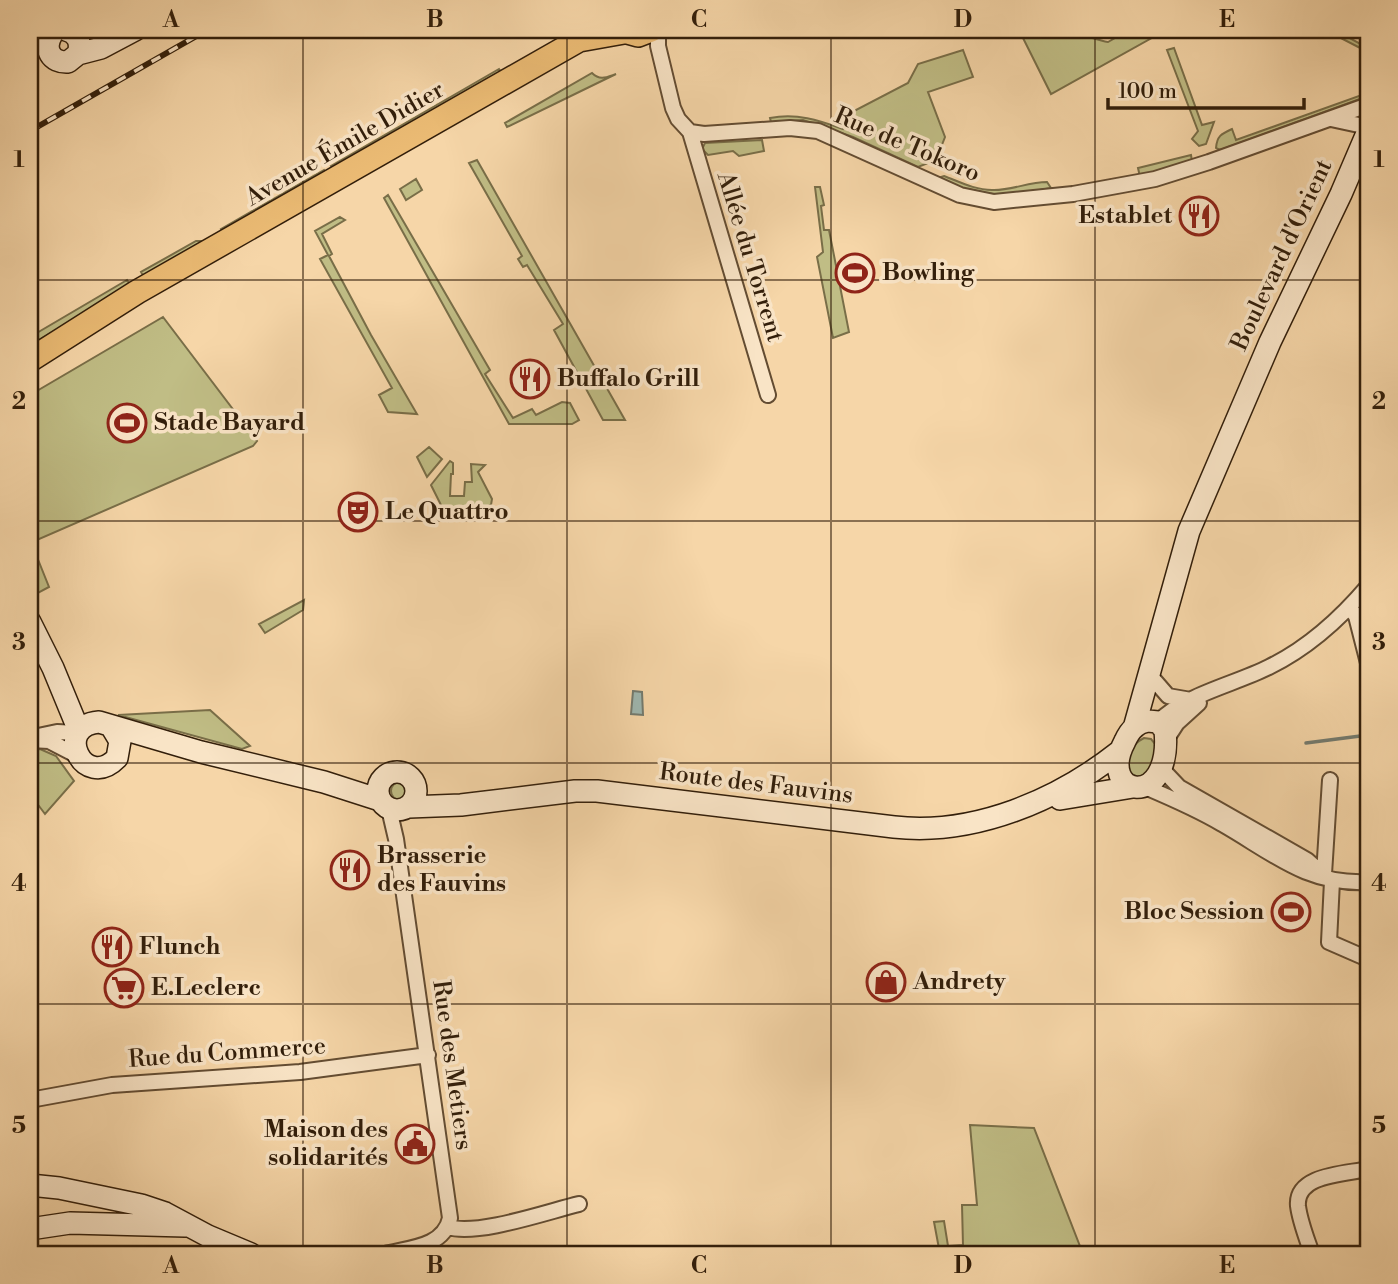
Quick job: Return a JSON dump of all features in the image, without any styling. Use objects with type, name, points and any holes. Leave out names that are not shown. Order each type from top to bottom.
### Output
[{"type":"main road","name":"Avenue Émile Didier","points":[[30,353],[584,35],[638,31]]},
{"type":"main road","name":"Avenue Émile Didier","points":[[30,360],[137,292]]},
{"type":"street","points":[[30,43],[64,40],[114,41],[135,30]]},
{"type":"street","points":[[638,31],[664,71],[673,108],[678,119],[690,132]]},
{"type":"street","points":[[30,35],[64,40]]},
{"type":"street","name":"Rue de Tokoro","points":[[690,132],[704,134],[790,128],[818,131],[960,195],[994,202],[1073,194],[1155,179],[1330,118],[1350,115],[1368,105]]},
{"type":"street","points":[[1350,115],[1368,118]]},
{"type":"street","points":[[1350,115],[1366,146]]},
{"type":"street","name":"Allée du Torrent","points":[[690,132],[768,395]]},
{"type":"street","name":"Boulevard d'Orient","points":[[1134,728],[1154,670],[1175,573],[1189,531],[1270,342],[1366,146]]},
{"type":"street","name":"Boulevard d'Orient","points":[[1246,401],[1284,340],[1366,146]]},
{"type":"street","points":[[1139,787],[1154,781],[1162,769],[1160,728],[1166,714],[1191,700],[1270,667],[1296,651],[1320,635],[1350,608],[1368,586]]},
{"type":"street","points":[[1350,608],[1356,617],[1368,663]]},
{"type":"street","points":[[30,622],[66,691],[91,728],[120,741],[117,758],[106,766],[88,765],[78,757],[75,747],[91,728]]},
{"type":"street","points":[[1154,670],[1168,696],[1191,700]]},
{"type":"street","name":"Boulevard d'Orient","points":[[1154,670],[1160,728]]},
{"type":"street","points":[[1220,688],[1194,706],[1177,723],[1160,728],[1139,723],[1120,751],[1117,769],[1123,780],[1206,814],[1301,872],[1368,882]]},
{"type":"street","name":"Route des Fauvins","points":[[30,739],[91,728],[178,746],[324,782],[395,806],[461,805],[575,791],[597,791],[915,830],[948,828],[1021,807],[1139,787]]},
{"type":"street","name":"Route des Fauvins","points":[[30,739],[49,741],[78,757]]},
{"type":"street","name":"Route des Fauvins","points":[[117,758],[144,747],[178,746]]},
{"type":"street","name":"Route des Fauvins","points":[[1021,807],[1068,787],[1120,751]]},
{"type":"street","points":[[1162,769],[1179,788],[1307,860],[1328,878]]},
{"type":"street","points":[[399,772],[406,774],[415,784],[416,796],[395,806],[378,788],[384,777],[399,772]]},
{"type":"street","name":"Route des Fauvins","points":[[324,782],[384,777]]},
{"type":"street","points":[[1330,780],[1329,942],[1368,959]]},
{"type":"street","name":"Route des Fauvins","points":[[415,784],[452,797],[483,801]]},
{"type":"street","name":"Rue des Metiers","points":[[395,806],[396,839],[450,1209],[448,1227]]},
{"type":"street","name":"Rue du Commerce","points":[[30,1100],[112,1085],[300,1072],[428,1055]]},
{"type":"street","points":[[1312,1254],[1298,1204],[1302,1190],[1312,1181],[1368,1169]]},
{"type":"street","points":[[30,1185],[59,1188],[141,1205],[165,1213],[187,1226],[251,1254]]},
{"type":"street","points":[[385,1254],[439,1238],[448,1227],[459,1230],[476,1228],[579,1204]]},
{"type":"street","points":[[141,1205],[150,1226],[220,1253],[224,1249],[237,1254]]},
{"type":"street","points":[[30,1229],[70,1223],[187,1226]]},
{"type":"shaded area","points":[[1019,30],[1036,30],[1041,38],[1069,33],[1108,42],[1129,30],[1145,30],[1150,34],[1166,30],[1051,94]]},
{"type":"shaded area","points":[[1328,30],[1335,30],[1368,48],[1368,52],[1329,32]]},
{"type":"shaded area","points":[[1174,48],[1202,125],[1214,122],[1206,144],[1199,146],[1192,139],[1198,131],[1167,50]]},
{"type":"shaded area","points":[[963,50],[973,77],[928,92],[945,137],[936,160],[918,167],[853,137],[803,120],[771,122],[770,118],[798,117],[843,129],[854,111],[908,83],[918,64]]},
{"type":"shaded area","points":[[499,69],[503,75],[335,172],[331,166]]},
{"type":"shaded area","points":[[592,73],[601,78],[616,74],[507,127],[505,123]]},
{"type":"shaded area","points":[[1366,87],[1368,96],[1220,150],[1216,148],[1220,136],[1232,129],[1236,140],[1362,95]]},
{"type":"shaded area","points":[[762,140],[764,151],[739,156],[733,151],[708,155],[702,149],[705,143]]},
{"type":"shaded area","points":[[1191,155],[1192,161],[1140,177],[1138,168]]},
{"type":"shaded area","points":[[477,160],[625,420],[603,420],[554,330],[563,324],[527,265],[523,267],[518,259],[522,256],[469,163]]},
{"type":"shaded area","points":[[324,170],[328,176],[225,235],[221,229]]},
{"type":"shaded area","points":[[944,176],[986,190],[1047,182],[1051,188],[1008,194],[983,193],[941,180]]},
{"type":"shaded area","points":[[416,179],[422,190],[406,200],[400,189]]},
{"type":"shaded area","points":[[815,187],[820,187],[824,205],[821,206],[824,230],[829,230],[849,332],[833,338],[817,257],[823,252]]},
{"type":"shaded area","points":[[388,195],[490,370],[485,374],[513,418],[532,409],[536,415],[562,402],[570,403],[579,420],[572,424],[509,424],[384,198]]},
{"type":"shaded area","points":[[340,217],[345,220],[322,234],[332,254],[329,256],[417,414],[388,412],[379,395],[392,388],[320,259],[328,255],[315,231]]},
{"type":"shaded area","points":[[196,241],[201,241],[204,246],[145,279],[141,272]]},
{"type":"shaded area","points":[[127,280],[131,286],[30,345],[30,337]]},
{"type":"shaded area","name":"Stade Bayard","points":[[163,317],[257,441],[253,446],[30,543],[30,395]]},
{"type":"shaded area","points":[[429,447],[442,459],[427,477],[417,457]]},
{"type":"shaded area","points":[[450,461],[453,463],[453,474],[450,496],[464,496],[465,482],[472,482],[471,464],[485,465],[478,472],[492,499],[491,505],[449,521],[431,485]]},
{"type":"shaded area","points":[[33,547],[49,587],[36,594],[30,583],[30,548]]},
{"type":"shaded area","points":[[304,600],[303,610],[265,633],[259,624]]},
{"type":"shaded area","points":[[210,710],[250,746],[242,749],[118,715]]},
{"type":"shaded area","points":[[1144,738],[1151,739],[1156,745],[1151,772],[1138,777],[1129,773],[1129,757],[1132,748]]},
{"type":"shaded area","points":[[40,749],[56,756],[74,781],[45,814],[30,794],[30,750]]},
{"type":"shaded area","points":[[396,782],[404,782],[409,791],[407,798],[396,800],[391,795],[391,787]]},
{"type":"shaded area","points":[[970,1125],[1034,1128],[1083,1254],[940,1254],[934,1222],[944,1221],[948,1246],[963,1245],[962,1205],[977,1205]]},
{"type":"water","points":[[633,691],[642,692],[643,715],[631,714]]},
{"type":"waterway","points":[[1306,743],[1368,735]]},
{"type":"railway","points":[[30,131],[207,30]]},
{"type":"place","name":"Establet","points":[[1199,216]]},
{"type":"place","name":"Bowling","points":[[855,273]]},
{"type":"place","name":"Buffalo Grill","points":[[530,379]]},
{"type":"place","name":"Stade Bayard","points":[[127,423]]},
{"type":"place","name":"Le Quattro","points":[[358,512]]},
{"type":"place","name":"Brasserie des Fauvins","points":[[350,870]]},
{"type":"place","name":"Bloc Session","points":[[1291,912]]},
{"type":"place","name":"Flunch","points":[[112,947]]},
{"type":"place","name":"Andrety","points":[[886,982]]},
{"type":"place","name":"E.Leclerc","points":[[124,988]]},
{"type":"place","name":"Maison des solidarités","points":[[415,1144]]}]
